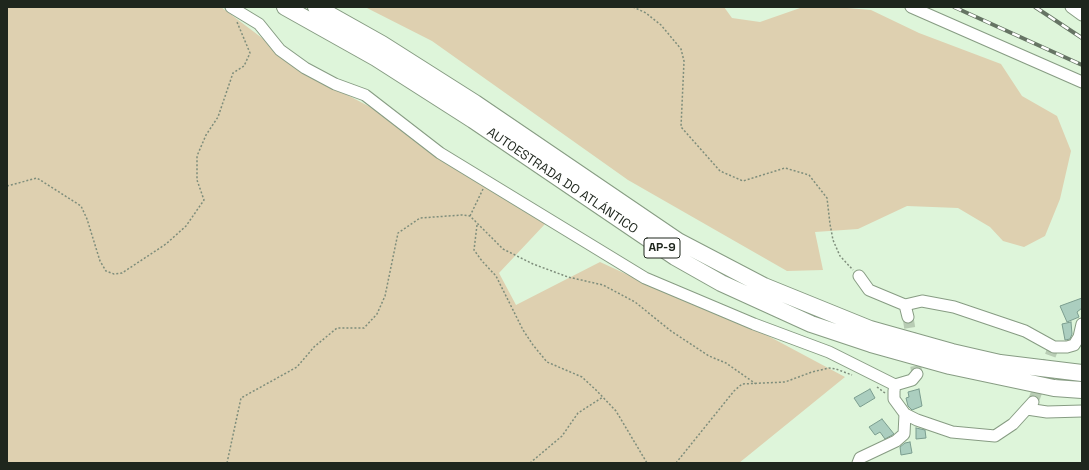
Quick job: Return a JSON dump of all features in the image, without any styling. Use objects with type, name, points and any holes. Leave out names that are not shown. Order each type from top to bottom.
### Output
[{"type":"highway","name":"AUTOESTRADA DO ATLÁNTICO","points":[[285,7],[376,58],[473,120],[675,257],[721,284],[811,324],[871,344],[950,366],[1054,388],[1082,390]]},
{"type":"highway","name":"AUTOESTRADA DO ATLÁNTICO","points":[[316,7],[382,44],[476,103],[678,241],[764,286],[870,329],[952,352],[1008,364],[1082,373]]},
{"type":"street","points":[[911,7],[1082,82]]},
{"type":"street","points":[[1071,7],[1082,15]]},
{"type":"street","points":[[232,8],[258,24],[280,50],[305,68],[335,84],[365,95],[416,136],[486,182],[645,278],[681,294],[726,310],[754,324],[829,352],[895,385],[912,380],[917,374]]},
{"type":"street","points":[[859,276],[869,290],[905,305],[922,301],[954,307],[1025,330],[1053,349],[1074,345],[1079,337],[1082,324]]},
{"type":"street","points":[[905,305],[908,317]]},
{"type":"street","points":[[895,385],[894,399],[905,414],[917,420],[952,432],[995,436],[1013,424],[1030,406],[1047,412],[1082,411]]},
{"type":"street","points":[[858,463],[860,458],[896,441],[904,434],[905,414]]},
{"type":"path","points":[[633,7],[646,13],[661,26],[681,49],[684,61],[681,127],[720,172],[743,181],[785,168],[809,175],[827,198],[830,224],[840,256],[859,276]]},
{"type":"path","points":[[7,186],[37,178],[72,202],[81,206],[87,219],[100,261],[106,271],[114,274],[122,273],[166,244],[186,226],[204,200],[197,180],[197,156],[206,135],[218,117],[233,73],[244,66],[250,53],[232,8]]},
{"type":"path","points":[[470,216],[486,182]]},
{"type":"path","points":[[470,216],[503,249],[534,264],[568,277],[603,285],[635,302],[671,332],[709,356],[726,362],[756,384]]},
{"type":"path","points":[[227,463],[241,398],[296,367],[314,347],[337,328],[364,328],[377,314],[385,296],[398,233],[420,218],[470,216]]},
{"type":"path","points":[[477,224],[474,250],[496,276],[523,330],[546,362],[582,377],[603,397],[616,411],[647,463]]},
{"type":"path","points":[[676,463],[734,391],[742,384],[785,382],[812,372],[829,368],[854,376]]},
{"type":"path","points":[[874,385],[894,399]]},
{"type":"path","points":[[530,463],[562,436],[578,413],[603,397]]},
{"type":"shaded area","points":[[7,7],[221,7],[315,78],[374,109],[445,163],[545,224],[499,273],[516,305],[600,262],[674,296],[744,323],[845,377],[739,463],[7,463]]},
{"type":"shaded area","points":[[365,7],[724,7],[732,18],[760,22],[803,7],[835,7],[871,10],[919,33],[1001,64],[1022,96],[1057,116],[1071,151],[1060,199],[1045,236],[1024,247],[1003,241],[990,227],[958,208],[907,206],[858,229],[815,232],[823,270],[787,271],[628,180],[432,41]]},
{"type":"building","points":[[1082,298],[1082,308],[1077,312],[1079,317],[1067,322],[1060,306]]},
{"type":"building","points":[[1071,322],[1072,334],[1070,339],[1065,340],[1062,324]]},
{"type":"building","points":[[870,389],[875,398],[860,407],[854,398]]},
{"type":"building","points":[[919,389],[922,406],[912,410],[908,406],[906,398],[909,397],[908,392]]},
{"type":"building","points":[[882,419],[894,434],[885,439],[880,432],[875,435],[869,427]]},
{"type":"building","points":[[916,428],[925,430],[926,438],[916,439]]},
{"type":"building","points":[[910,442],[912,453],[901,455],[900,447],[905,443]]},
{"type":"tunnel","points":[[908,317],[917,374]]},
{"type":"tunnel","points":[[1033,402],[1052,351]]},
{"type":"railway","points":[[954,7],[1082,65]]},
{"type":"railway","points":[[1035,7],[1082,38]]}]
